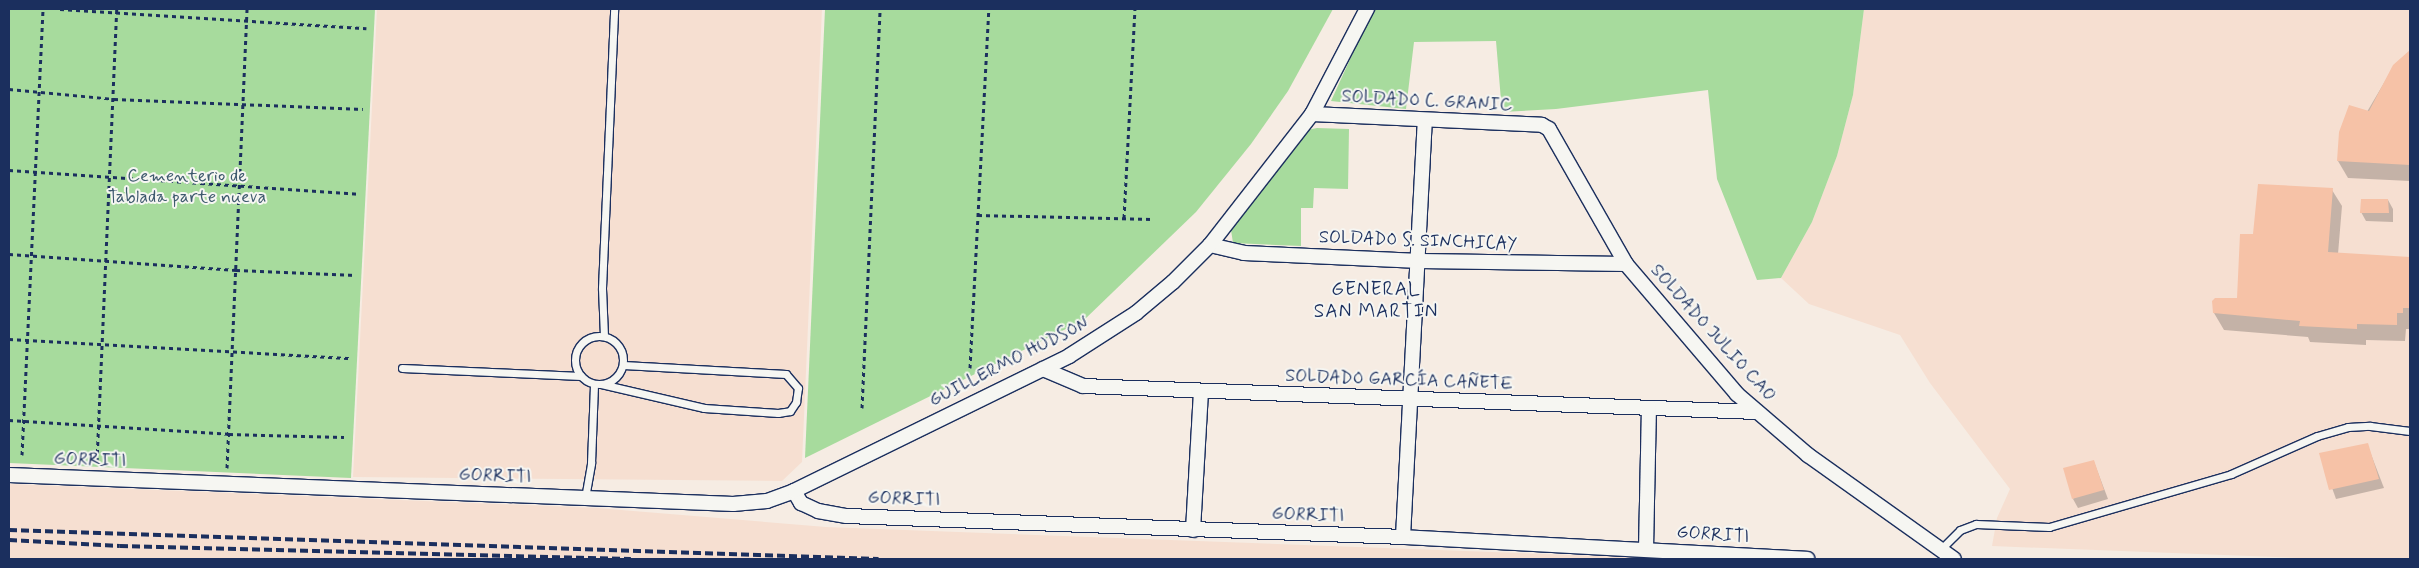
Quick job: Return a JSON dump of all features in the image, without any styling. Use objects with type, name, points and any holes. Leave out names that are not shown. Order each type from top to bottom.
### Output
[{"type":"street","name":"GUILLERMO HUDSON","points":[[794,491],[1043,369],[1136,313],[1210,245],[1312,114],[1367,9]]},
{"type":"street","name":"SOLDADO C. GRANIC","points":[[1312,114],[1425,122],[1542,125]]},
{"type":"street","points":[[1403,537],[1420,262],[1425,122]]},
{"type":"street","name":"SOLDADO JULIO CAO","points":[[1542,125],[1556,136],[1586,196],[1626,264],[1712,366],[1756,412],[1808,455],[1954,559]]},
{"type":"street","name":"SOLDADO S. SINCHICAY","points":[[1210,245],[1244,253],[1420,262],[1626,264]]},
{"type":"street","name":"SOLDADO GARCÍA CAÑETE","points":[[1043,369],[1083,386],[1756,412]]},
{"type":"street","points":[[1193,530],[1201,392]]},
{"type":"street","points":[[1646,549],[1649,408]]},
{"type":"street","name":"GORRITI","points":[[9,475],[733,504],[767,501],[794,491],[801,503],[818,511],[847,516],[1403,537],[1807,559]]},
{"type":"lane","points":[[604,336],[602,288],[614,9]]},
{"type":"lane","points":[[581,376],[574,362],[578,347],[589,337],[604,336],[622,350],[623,365],[615,378],[598,384]]},
{"type":"lane","points":[[402,368],[581,376],[598,384],[704,408],[778,413],[790,412],[796,402],[798,388],[786,374],[623,365]]},
{"type":"lane","points":[[585,498],[598,384]]},
{"type":"lane","points":[[1940,550],[1960,530],[1976,524],[2049,527],[2231,474],[2318,436],[2348,427],[2370,426],[2410,431]]},
{"type":"path","points":[[22,456],[43,9]]},
{"type":"path","points":[[60,9],[366,28]]},
{"type":"path","points":[[98,461],[117,9]]},
{"type":"path","points":[[227,468],[247,9]]},
{"type":"path","points":[[862,408],[880,9]]},
{"type":"path","points":[[970,368],[989,9]]},
{"type":"path","points":[[1124,218],[1135,9]]},
{"type":"path","points":[[9,89],[114,99],[363,109]]},
{"type":"path","points":[[9,170],[358,194]]},
{"type":"path","points":[[978,215],[1152,219]]},
{"type":"path","points":[[9,254],[236,270],[356,275]]},
{"type":"path","points":[[9,339],[351,358]]},
{"type":"path","points":[[9,420],[228,434],[344,438]]},
{"type":"shaded area","points":[[377,9],[822,9],[802,462],[782,481],[353,477]]},
{"type":"shaded area","points":[[1864,9],[2410,9],[2410,559],[2324,559],[1992,546],[1997,518],[2010,489],[1930,383],[1900,335],[1809,304],[1781,278],[1812,222],[1837,156],[1853,95]]},
{"type":"shaded area","points":[[9,484],[597,508],[826,527],[1677,559],[9,559]]},
{"type":"green space","name":"Cementerio de Tablada parte nueva","points":[[9,9],[375,9],[351,478],[9,463]]},
{"type":"green space","points":[[825,9],[1333,9],[1288,91],[1251,144],[1196,212],[1084,320],[805,458]]},
{"type":"green space","points":[[1373,9],[1864,9],[1853,95],[1837,156],[1812,222],[1781,278],[1757,280],[1717,179],[1708,90],[1556,109],[1502,112],[1496,41],[1414,42],[1406,109],[1331,101]]},
{"type":"green space","points":[[1317,128],[1349,129],[1348,189],[1314,188],[1313,208],[1301,208],[1301,246],[1233,243],[1231,230],[1307,130]]},
{"type":"building","points":[[2410,50],[2410,165],[2337,161],[2339,132],[2349,105],[2369,111],[2393,65]]},
{"type":"building","points":[[2258,184],[2333,188],[2328,252],[2410,257],[2410,308],[2403,308],[2403,313],[2397,313],[2397,325],[2357,324],[2357,329],[2299,326],[2300,321],[2213,313],[2212,301],[2215,298],[2237,298],[2240,234],[2253,234]]},
{"type":"building","points":[[2361,199],[2388,199],[2389,213],[2360,213]]},
{"type":"building","points":[[2368,443],[2379,479],[2329,490],[2319,453]]},
{"type":"building","points":[[2094,460],[2104,490],[2072,499],[2063,468]]},
{"type":"railway","points":[[9,530],[879,559]]},
{"type":"railway","points":[[9,540],[120,546],[631,559]]},
{"type":"district","name":"GENERAL SAN MARTIN","points":[[1376,301]]}]
